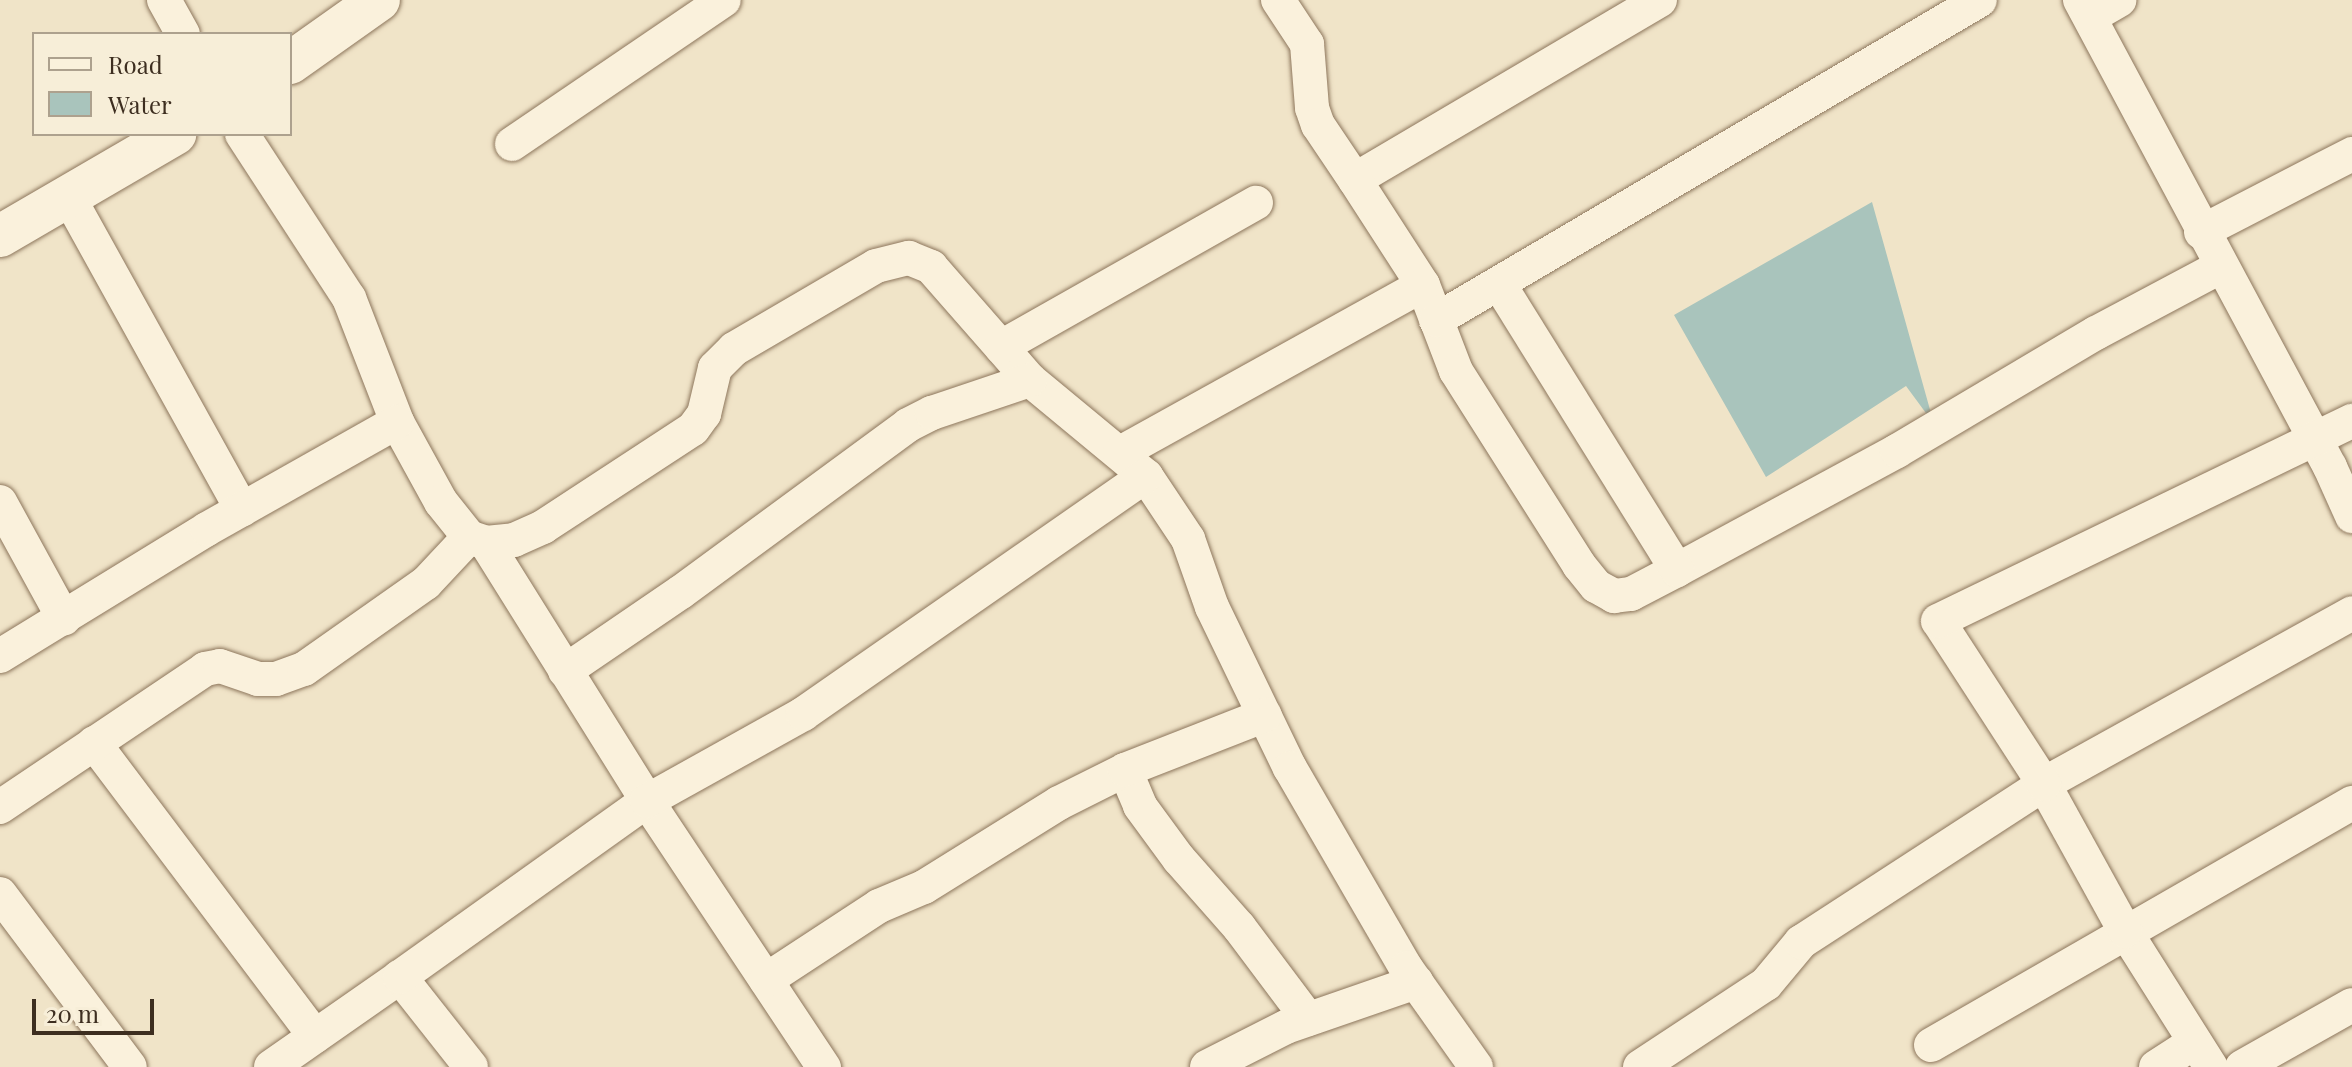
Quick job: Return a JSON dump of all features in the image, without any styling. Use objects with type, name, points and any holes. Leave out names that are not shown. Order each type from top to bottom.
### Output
[{"type":"street","points":[[164,0],[182,32]]},
{"type":"street","points":[[292,62],[379,0]]},
{"type":"street","points":[[512,144],[724,0]]},
{"type":"street","points":[[1278,0],[1307,44],[1312,108],[1318,125],[1423,285],[1456,371],[1579,565],[1596,586],[1614,596],[1631,594],[1897,451],[2096,333],[2220,267]]},
{"type":"street","points":[[1355,180],[1660,0]]},
{"type":"street","points":[[1436,320],[1980,0]]},
{"type":"street","points":[[2119,0],[2085,9],[2352,516]]},
{"type":"street","points":[[0,236],[67,194],[171,136]]},
{"type":"street","points":[[243,136],[349,298],[397,422],[441,502],[477,540],[824,1067]]},
{"type":"street","points":[[2201,232],[2352,154]]},
{"type":"street","points":[[67,194],[242,510]]},
{"type":"street","points":[[1001,347],[1256,203]]},
{"type":"street","points":[[0,807],[205,669],[220,666],[258,679],[276,679],[304,669],[426,583],[477,540],[514,540],[543,527],[693,429],[704,414],[715,368],[734,349],[876,266],[909,258],[931,267],[1030,380],[1146,476],[1188,539],[1212,607],[1298,781],[1416,982],[1476,1067]]},
{"type":"street","points":[[1499,284],[1677,570]]},
{"type":"street","points":[[1120,453],[1423,285]]},
{"type":"street","points":[[565,671],[681,592],[908,425],[932,413],[1030,380]]},
{"type":"street","points":[[2156,1067],[2203,1054],[2125,931],[2044,784],[1938,621],[2352,421]]},
{"type":"street","points":[[0,656],[242,510],[397,422]]},
{"type":"street","points":[[271,1067],[647,801],[803,714],[1146,476]]},
{"type":"street","points":[[0,502],[64,619]]},
{"type":"street","points":[[1640,1067],[1766,984],[1811,935],[2044,784],[2352,613]]},
{"type":"street","points":[[766,980],[879,906],[924,887],[1059,803],[1125,770],[1265,715]]},
{"type":"street","points":[[94,743],[315,1036]]},
{"type":"street","points":[[1125,770],[1140,806],[1179,859],[1239,927],[1308,1019]]},
{"type":"street","points":[[1931,1045],[2352,803]]},
{"type":"street","points":[[0,895],[130,1067]]},
{"type":"street","points":[[400,977],[471,1067]]},
{"type":"street","points":[[1207,1067],[1308,1019],[1416,982]]},
{"type":"street","points":[[2242,1067],[2352,1005]]},
{"type":"water","points":[[1872,202],[1934,424],[1906,386],[1766,477],[1674,315]]}]
